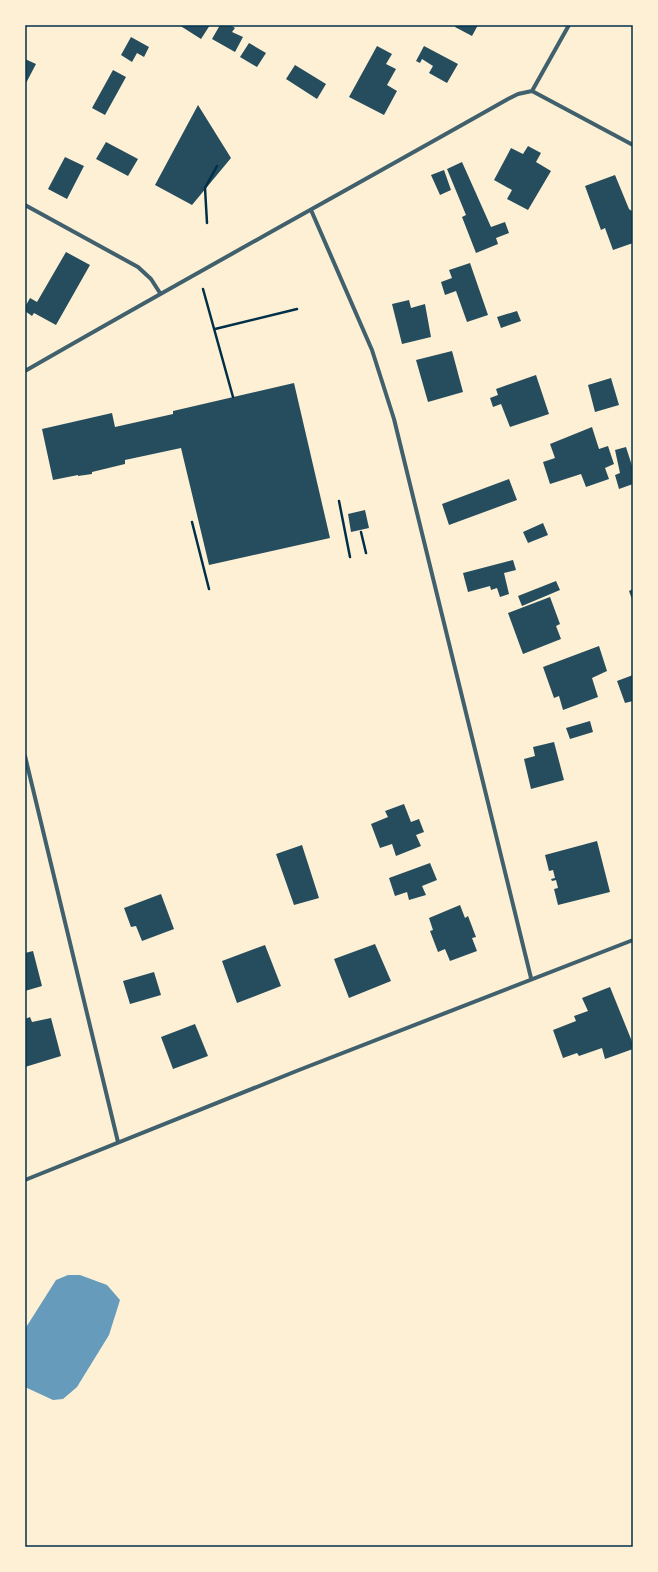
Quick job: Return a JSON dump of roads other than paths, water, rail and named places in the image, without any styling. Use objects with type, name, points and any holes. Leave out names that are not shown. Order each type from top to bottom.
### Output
[{"type":"street","points":[[532,91],[569,25]]},
{"type":"street","points":[[25,371],[160,293],[518,94],[532,91],[633,146]]},
{"type":"street","points":[[25,205],[138,267],[151,279],[160,293]]},
{"type":"street","points":[[311,210],[372,350],[394,419],[531,978]]},
{"type":"street","points":[[25,756],[118,1142]]},
{"type":"street","points":[[25,1180],[531,978],[633,940]]},
{"type":"water","points":[[68,1275],[80,1275],[107,1285],[120,1300],[109,1335],[77,1387],[63,1399],[53,1400],[25,1387],[25,1329],[56,1280]]}]
